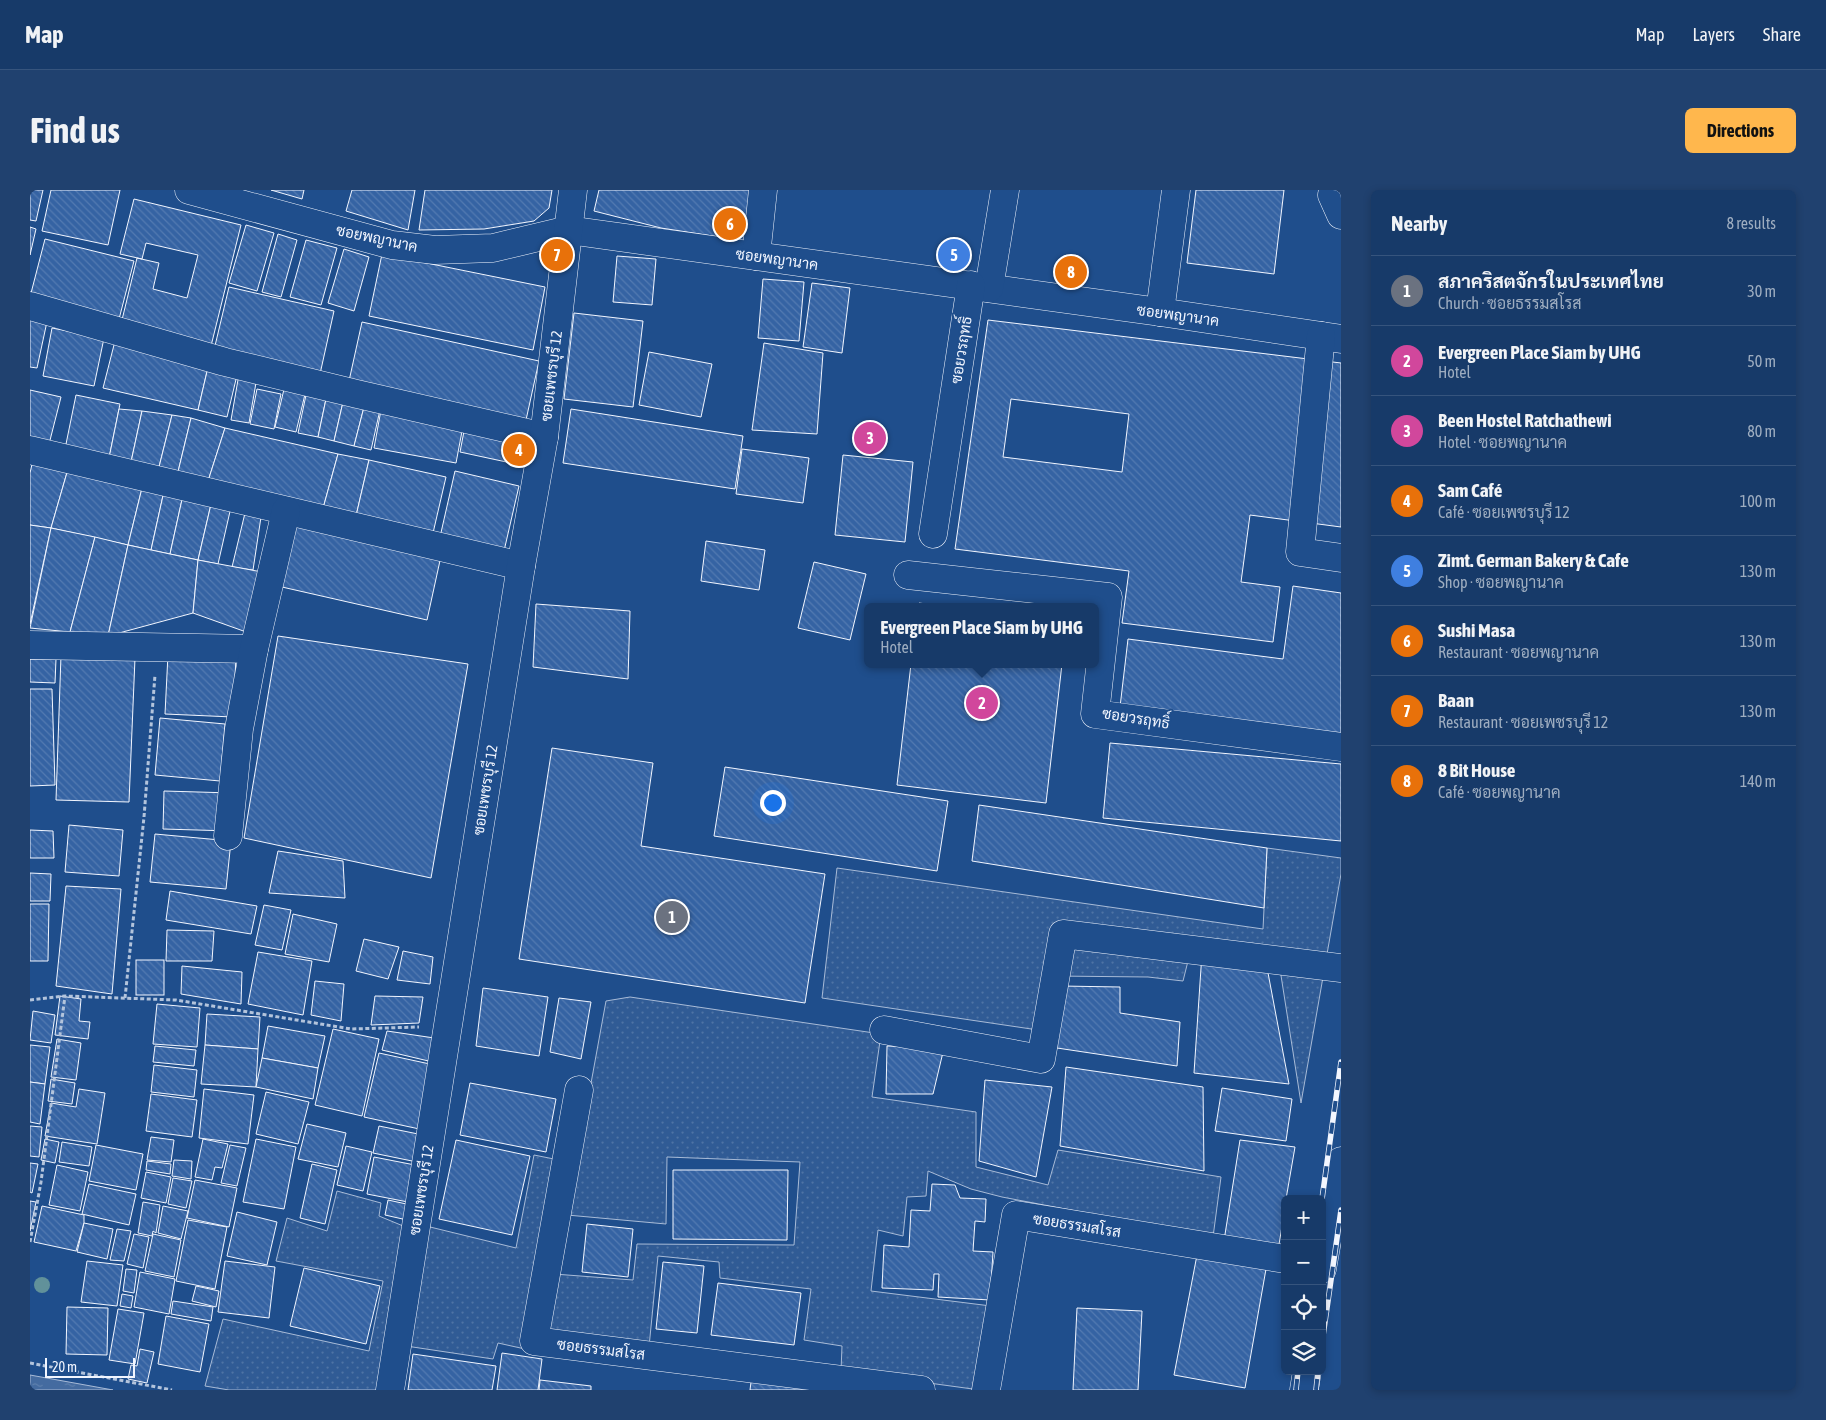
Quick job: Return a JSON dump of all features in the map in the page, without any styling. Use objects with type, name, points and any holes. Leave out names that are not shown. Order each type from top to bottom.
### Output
[{"type":"street","name":"ซอยพญานาค","points":[[189,190],[392,244],[435,250],[493,248],[568,230],[1160,312],[1331,338]]},
{"type":"street","name":"ซอยเพชรบุรี 12","points":[[390,1390],[521,566],[544,437],[574,190]]},
{"type":"street","points":[[756,256],[763,190]]},
{"type":"street","name":"ซอยวรฤทธิ์","points":[[933,534],[980,287],[1005,190]]},
{"type":"street","points":[[1160,312],[1176,190]]},
{"type":"street","points":[[1335,190],[1332,195],[1341,215]]},
{"type":"street","points":[[30,306],[225,362],[544,437]]},
{"type":"street","points":[[1331,338],[1300,552],[1341,558]]},
{"type":"street","points":[[30,450],[521,566]]},
{"type":"street","points":[[228,836],[239,729],[254,650],[286,512]]},
{"type":"street","name":"ซอยวรฤทธิ์","points":[[908,575],[1108,597],[1095,714],[1341,747]]},
{"type":"street","points":[[30,645],[254,650]]},
{"type":"street","points":[[884,1030],[1041,1059],[1063,934],[1341,968]]},
{"type":"street","name":"ซอยธรรมสโรส","points":[[579,1090],[534,1341],[921,1390]]},
{"type":"street","points":[[1326,1245],[1341,1161]]},
{"type":"street","name":"ซอยธรรมสโรส","points":[[986,1390],[1016,1215],[1281,1259]]},
{"type":"street","points":[[1304,1390],[1306,1375]]},
{"type":"path","points":[[125,998],[144,817],[158,648]]},
{"type":"path","points":[[30,1000],[65,996],[176,1000],[351,1028],[447,1026]]},
{"type":"path","points":[[30,1242],[41,1182],[65,996]]},
{"type":"path","points":[[30,1363],[172,1390]]},
{"type":"shaded area","points":[[1267,848],[1341,858],[1341,874],[1301,1103],[1277,950],[1191,949],[1183,981],[1148,977],[1055,976],[1038,1030],[822,998],[837,868],[1263,929]]},
{"type":"shaded area","points":[[630,997],[881,1034],[872,1097],[976,1112],[976,1167],[1048,1185],[1058,1150],[1221,1177],[1213,1237],[1002,1197],[971,1189],[928,1171],[926,1196],[907,1197],[903,1236],[878,1230],[871,1291],[991,1306],[980,1390],[841,1371],[842,1346],[804,1340],[811,1289],[720,1278],[719,1262],[658,1256],[649,1347],[542,1335],[554,1274],[633,1280],[637,1244],[794,1245],[800,1162],[667,1157],[666,1224],[567,1215],[606,1001]]},
{"type":"shaded area","points":[[534,1155],[559,1160],[525,1349],[498,1343],[493,1359],[406,1346],[426,1226],[516,1248]]},
{"type":"shaded area","points":[[337,1191],[381,1203],[379,1216],[408,1228],[383,1390],[229,1390],[205,1386],[223,1319],[369,1351],[383,1281],[276,1261],[287,1218],[327,1231]]},
{"type":"water","points":[[30,1375],[113,1390],[30,1390]]},
{"type":"building","points":[[30,190],[43,190],[36,221],[30,220]]},
{"type":"building","points":[[51,190],[120,190],[108,245],[42,231]]},
{"type":"building","points":[[271,190],[304,190],[302,199]]},
{"type":"building","points":[[352,190],[415,190],[408,230],[346,211]]},
{"type":"building","points":[[425,190],[552,190],[549,208],[534,221],[484,229],[419,230]]},
{"type":"building","points":[[599,190],[752,190],[745,241],[661,228],[594,211]]},
{"type":"building","points":[[1196,190],[1284,190],[1274,274],[1187,263]]},
{"type":"building","points":[[134,199],[241,225],[211,346],[121,324],[137,258],[159,263],[153,289],[187,298],[198,255],[146,243],[142,259],[120,254]]},
{"type":"building","points":[[246,225],[274,233],[257,291],[229,283]]},
{"type":"building","points":[[30,227],[36,229],[30,255]]},
{"type":"building","points":[[278,234],[297,240],[281,297],[262,292]]},
{"type":"building","points":[[45,239],[134,261],[118,323],[30,297]]},
{"type":"building","points":[[306,240],[337,248],[321,305],[290,297]]},
{"type":"building","points":[[344,249],[369,257],[354,311],[328,303]]},
{"type":"building","points":[[382,254],[545,287],[533,350],[369,316]]},
{"type":"building","points":[[617,256],[656,259],[652,305],[613,302]]},
{"type":"building","points":[[763,279],[804,282],[799,341],[758,338]]},
{"type":"building","points":[[812,283],[850,288],[842,353],[803,347]]},
{"type":"building","points":[[229,287],[334,311],[320,374],[214,350]]},
{"type":"building","points":[[574,313],[643,321],[633,407],[564,399]]},
{"type":"building","points":[[30,314],[48,317],[37,368],[30,367]]},
{"type":"building","points":[[988,320],[1341,363],[1341,527],[1250,515],[1241,582],[1280,587],[1273,642],[1122,623],[1129,571],[955,549]],"holes":[[[1011,399],[1129,414],[1122,472],[1003,457]]]},
{"type":"building","points":[[362,322],[539,361],[526,420],[349,381]]},
{"type":"building","points":[[52,328],[104,338],[94,386],[43,376]]},
{"type":"building","points":[[115,341],[209,363],[198,410],[103,388]]},
{"type":"building","points":[[764,343],[823,353],[817,434],[752,430]]},
{"type":"building","points":[[649,352],[712,364],[701,417],[639,405]]},
{"type":"building","points":[[209,363],[238,371],[227,417],[198,410]]},
{"type":"building","points":[[239,374],[257,377],[249,423],[231,420]]},
{"type":"building","points":[[285,385],[306,390],[296,432],[275,427]]},
{"type":"building","points":[[257,389],[281,394],[274,429],[250,424]]},
{"type":"building","points":[[30,390],[61,397],[47,452],[30,448]]},
{"type":"building","points":[[76,395],[120,404],[109,458],[65,449]]},
{"type":"building","points":[[306,395],[326,399],[318,437],[298,433]]},
{"type":"building","points":[[326,399],[343,402],[334,441],[318,437]]},
{"type":"building","points":[[343,402],[364,407],[354,446],[334,441]]},
{"type":"building","points":[[364,407],[380,410],[371,450],[354,446]]},
{"type":"building","points":[[119,409],[142,411],[131,462],[109,458]]},
{"type":"building","points":[[571,409],[743,436],[735,489],[563,463]]},
{"type":"building","points":[[381,410],[463,426],[456,463],[374,448]]},
{"type":"building","points":[[142,411],[172,415],[158,471],[131,462]]},
{"type":"building","points":[[172,415],[191,418],[177,476],[158,471]]},
{"type":"building","points":[[191,418],[225,428],[208,481],[177,476]]},
{"type":"building","points":[[465,426],[531,439],[525,466],[460,452]]},
{"type":"building","points":[[225,428],[338,454],[322,512],[208,481]]},
{"type":"building","points":[[742,449],[809,458],[803,503],[736,494]]},
{"type":"building","points":[[338,454],[369,460],[356,516],[322,512]]},
{"type":"building","points":[[843,455],[913,462],[905,542],[835,535]]},
{"type":"building","points":[[33,460],[68,469],[51,528],[30,525],[30,473]]},
{"type":"building","points":[[369,460],[446,477],[433,533],[356,516]]},
{"type":"building","points":[[68,469],[142,488],[128,545],[51,528]]},
{"type":"building","points":[[455,471],[519,486],[504,551],[440,537]]},
{"type":"building","points":[[142,488],[164,491],[151,550],[128,545]]},
{"type":"building","points":[[164,491],[183,495],[170,554],[151,550]]},
{"type":"building","points":[[183,495],[212,500],[198,560],[170,554]]},
{"type":"building","points":[[212,500],[231,507],[218,564],[198,560]]},
{"type":"building","points":[[245,513],[261,517],[253,570],[232,567]]},
{"type":"building","points":[[296,524],[441,556],[427,620],[282,587]]},
{"type":"building","points":[[30,525],[51,528],[30,624]]},
{"type":"building","points":[[51,528],[95,537],[70,632],[30,628]]},
{"type":"building","points":[[95,537],[128,545],[108,636],[70,632]]},
{"type":"building","points":[[706,541],[765,550],[759,590],[701,581]]},
{"type":"building","points":[[128,545],[198,560],[193,613],[108,636]]},
{"type":"building","points":[[198,560],[262,572],[249,633],[193,613]]},
{"type":"building","points":[[814,562],[866,574],[850,640],[798,628]]},
{"type":"building","points":[[1293,586],[1341,593],[1341,736],[1120,707],[1128,639],[1283,659]]},
{"type":"building","points":[[536,604],[630,611],[628,679],[533,667]]},
{"type":"building","points":[[278,636],[468,664],[431,878],[244,838]]},
{"type":"building","points":[[168,654],[236,657],[233,717],[165,714]]},
{"type":"building","points":[[61,655],[135,658],[129,802],[56,800]]},
{"type":"building","points":[[30,659],[56,659],[55,683],[30,682]]},
{"type":"building","points":[[911,668],[1062,668],[1046,803],[897,785]]},
{"type":"building","points":[[30,689],[52,689],[55,785],[30,786]]},
{"type":"building","points":[[160,718],[225,724],[220,781],[155,775]]},
{"type":"building","points":[[1110,743],[1341,764],[1341,841],[1103,818]]},
{"type":"building","points":[[552,748],[653,763],[641,846],[825,874],[805,1003],[519,959]]},
{"type":"building","points":[[725,767],[948,801],[937,871],[714,836]]},
{"type":"building","points":[[164,791],[232,793],[231,831],[163,829]]},
{"type":"building","points":[[979,805],[1267,848],[1264,908],[972,861]]},
{"type":"building","points":[[69,825],[123,830],[119,876],[65,872]]},
{"type":"building","points":[[30,830],[53,831],[54,858],[30,858]]},
{"type":"building","points":[[155,834],[231,841],[226,889],[150,882]]},
{"type":"building","points":[[278,851],[343,861],[345,898],[269,893]]},
{"type":"building","points":[[30,873],[51,874],[50,901],[30,901]]},
{"type":"building","points":[[66,886],[121,889],[112,994],[56,986]]},
{"type":"building","points":[[170,891],[257,906],[251,934],[166,920]]},
{"type":"building","points":[[30,904],[49,904],[48,961],[30,961]]},
{"type":"building","points":[[264,905],[291,910],[282,950],[255,945]]},
{"type":"building","points":[[293,914],[337,924],[329,962],[285,954]]},
{"type":"building","points":[[167,930],[214,931],[212,961],[166,961]]},
{"type":"building","points":[[364,939],[399,947],[388,979],[356,971]]},
{"type":"building","points":[[403,951],[433,957],[430,984],[397,980]]},
{"type":"building","points":[[258,952],[312,961],[303,1015],[248,1004]]},
{"type":"building","points":[[1202,953],[1265,957],[1289,1084],[1194,1073]]},
{"type":"building","points":[[136,960],[164,960],[164,995],[136,995]]},
{"type":"building","points":[[182,966],[242,972],[241,1004],[181,994]]},
{"type":"building","points":[[315,981],[344,984],[341,1021],[311,1015]]},
{"type":"building","points":[[1061,986],[1120,987],[1120,1013],[1180,1022],[1177,1066],[1057,1048]]},
{"type":"building","points":[[483,988],[548,997],[539,1056],[476,1046]]},
{"type":"building","points":[[60,996],[81,999],[79,1021],[90,1022],[88,1039],[55,1035]]},
{"type":"building","points":[[375,996],[423,997],[419,1023],[371,1025]]},
{"type":"building","points":[[559,998],[591,1002],[581,1059],[550,1052]]},
{"type":"building","points":[[157,1004],[200,1008],[197,1047],[153,1044]]},
{"type":"building","points":[[33,1011],[55,1015],[51,1043],[30,1040]]},
{"type":"building","points":[[207,1014],[260,1017],[258,1049],[205,1045]]},
{"type":"building","points":[[268,1026],[325,1036],[318,1068],[262,1058]]},
{"type":"building","points":[[333,1029],[379,1039],[362,1116],[315,1105]]},
{"type":"building","points":[[387,1031],[441,1039],[437,1063],[382,1050]]},
{"type":"building","points":[[57,1039],[81,1043],[76,1080],[51,1077]]},
{"type":"building","points":[[30,1045],[50,1047],[45,1084],[30,1082]]},
{"type":"building","points":[[205,1045],[258,1049],[256,1087],[201,1084]]},
{"type":"building","points":[[155,1046],[196,1050],[194,1066],[153,1062]]},
{"type":"building","points":[[887,1046],[944,1048],[933,1094],[886,1094]]},
{"type":"building","points":[[379,1053],[439,1066],[424,1130],[364,1117]]},
{"type":"building","points":[[262,1058],[318,1068],[313,1099],[256,1087]]},
{"type":"building","points":[[154,1065],[197,1070],[194,1097],[151,1092]]},
{"type":"building","points":[[1066,1067],[1203,1087],[1204,1171],[1060,1146]]},
{"type":"building","points":[[51,1079],[75,1083],[72,1104],[48,1101]]},
{"type":"building","points":[[985,1080],[1052,1087],[1036,1177],[979,1161]]},
{"type":"building","points":[[30,1082],[45,1084],[40,1124],[30,1122]]},
{"type":"building","points":[[470,1083],[556,1099],[546,1152],[460,1135]]},
{"type":"building","points":[[1222,1088],[1292,1099],[1286,1141],[1215,1131]]},
{"type":"building","points":[[79,1089],[105,1093],[97,1144],[45,1136],[51,1103],[76,1107]]},
{"type":"building","points":[[204,1089],[254,1095],[248,1144],[199,1138]]},
{"type":"building","points":[[266,1092],[309,1102],[298,1144],[256,1134]]},
{"type":"building","points":[[151,1094],[197,1100],[192,1137],[146,1131]]},
{"type":"building","points":[[307,1124],[346,1133],[338,1167],[298,1159]]},
{"type":"building","points":[[30,1126],[42,1127],[39,1157],[30,1156]]},
{"type":"building","points":[[379,1126],[423,1135],[417,1162],[373,1153]]},
{"type":"building","points":[[151,1137],[174,1140],[171,1162],[147,1160]]},
{"type":"building","points":[[45,1139],[59,1142],[55,1163],[41,1160]]},
{"type":"building","points":[[203,1139],[228,1144],[222,1168],[215,1167],[212,1180],[195,1177]]},
{"type":"building","points":[[256,1139],[296,1147],[284,1209],[243,1202]]},
{"type":"building","points":[[456,1140],[530,1156],[512,1235],[439,1219]]},
{"type":"building","points":[[1240,1140],[1295,1147],[1287,1195],[1281,1195],[1281,1232],[1277,1256],[1223,1247]]},
{"type":"building","points":[[62,1142],[92,1147],[89,1166],[59,1162]]},
{"type":"building","points":[[96,1145],[143,1154],[136,1190],[89,1181]]},
{"type":"building","points":[[230,1145],[246,1148],[237,1186],[221,1183]]},
{"type":"building","points":[[346,1146],[372,1152],[363,1191],[337,1185]]},
{"type":"building","points":[[374,1157],[420,1166],[413,1203],[367,1194]]},
{"type":"building","points":[[174,1160],[192,1161],[191,1179],[172,1176]]},
{"type":"building","points":[[147,1161],[171,1164],[170,1174],[146,1170]]},
{"type":"building","points":[[30,1163],[38,1164],[32,1193],[30,1192]]},
{"type":"building","points":[[312,1164],[337,1170],[325,1224],[300,1218]]},
{"type":"building","points":[[57,1165],[88,1172],[80,1211],[49,1205]]},
{"type":"building","points":[[673,1170],[788,1170],[787,1240],[673,1239]]},
{"type":"building","points":[[146,1172],[171,1177],[166,1203],[141,1198]]},
{"type":"building","points":[[173,1178],[192,1181],[186,1208],[168,1204]]},
{"type":"building","points":[[195,1180],[237,1188],[229,1227],[187,1218]]},
{"type":"building","points":[[89,1184],[136,1194],[129,1225],[82,1214]]},
{"type":"building","points":[[932,1184],[955,1185],[960,1198],[986,1199],[985,1222],[975,1221],[973,1251],[993,1252],[990,1300],[938,1297],[939,1274],[934,1274],[933,1290],[882,1288],[884,1245],[909,1247],[911,1210],[930,1211]]},
{"type":"building","points":[[388,1200],[411,1205],[407,1220],[385,1215]]},
{"type":"building","points":[[30,1201],[36,1202],[30,1231]]},
{"type":"building","points":[[143,1202],[160,1205],[156,1233],[153,1231],[152,1236],[138,1233]]},
{"type":"building","points":[[42,1206],[84,1215],[84,1223],[76,1251],[34,1242]]},
{"type":"building","points":[[163,1206],[188,1211],[181,1239],[158,1233]]},
{"type":"building","points":[[237,1212],[277,1222],[267,1265],[227,1256]]},
{"type":"building","points":[[188,1220],[227,1227],[215,1289],[176,1281]]},
{"type":"building","points":[[84,1223],[113,1229],[107,1259],[77,1252]]},
{"type":"building","points":[[587,1224],[633,1229],[628,1277],[582,1272]]},
{"type":"building","points":[[117,1229],[131,1231],[124,1261],[110,1260]]},
{"type":"building","points":[[134,1234],[149,1237],[143,1268],[127,1264]]},
{"type":"building","points":[[153,1234],[181,1240],[174,1277],[145,1271]]},
{"type":"building","points":[[1197,1255],[1266,1269],[1245,1388],[1174,1375]]},
{"type":"building","points":[[87,1261],[123,1265],[117,1306],[81,1302]]},
{"type":"building","points":[[225,1261],[275,1267],[269,1318],[218,1312]]},
{"type":"building","points":[[663,1262],[704,1266],[697,1333],[656,1329]]},
{"type":"building","points":[[304,1268],[380,1286],[366,1344],[290,1326]]},
{"type":"building","points":[[126,1269],[137,1270],[134,1293],[123,1291]]},
{"type":"building","points":[[140,1272],[175,1279],[169,1314],[134,1307]]},
{"type":"building","points":[[718,1283],[801,1293],[794,1345],[711,1335]]},
{"type":"building","points":[[196,1286],[219,1291],[216,1307],[192,1301]]},
{"type":"building","points":[[122,1294],[133,1296],[131,1308],[120,1306]]},
{"type":"building","points":[[173,1301],[213,1307],[211,1321],[171,1314]]},
{"type":"building","points":[[67,1307],[108,1308],[107,1355],[66,1354]]},
{"type":"building","points":[[1077,1308],[1142,1311],[1138,1390],[1073,1390]]},
{"type":"building","points":[[118,1309],[144,1313],[135,1364],[109,1360]]},
{"type":"building","points":[[166,1316],[209,1324],[200,1372],[158,1364]]},
{"type":"building","points":[[140,1349],[154,1352],[147,1383],[128,1379],[131,1365],[137,1366]]},
{"type":"building","points":[[502,1353],[542,1359],[538,1390],[497,1390]]},
{"type":"building","points":[[413,1354],[496,1366],[492,1390],[408,1390]]},
{"type":"building","points":[[540,1380],[591,1386],[591,1390],[539,1390]]},
{"type":"building","points":[[751,1382],[846,1390],[750,1390]]},
{"type":"railway","points":[[1323,1195],[1341,1062]]},
{"type":"railway","points":[[1324,1330],[1341,1210]]},
{"type":"railway","points":[[1296,1390],[1298,1375]]},
{"type":"railway","points":[[1316,1390],[1318,1375]]},
{"type":"place","name":"Sushi Masa","points":[[730,224]]},
{"type":"place","name":"Baan","points":[[557,255]]},
{"type":"place","name":"Zimt. German Bakery & Cafe","points":[[954,255]]},
{"type":"place","name":"8 Bit House","points":[[1071,272]]},
{"type":"place","name":"Been Hostel Ratchathewi","points":[[870,438]]},
{"type":"place","name":"Sam Café","points":[[519,450]]},
{"type":"place","name":"Evergreen Place Siam by UHG","points":[[982,703]]},
{"type":"place","name":"สภาคริสตจักรในประเทศไทย","points":[[672,917]]}]
